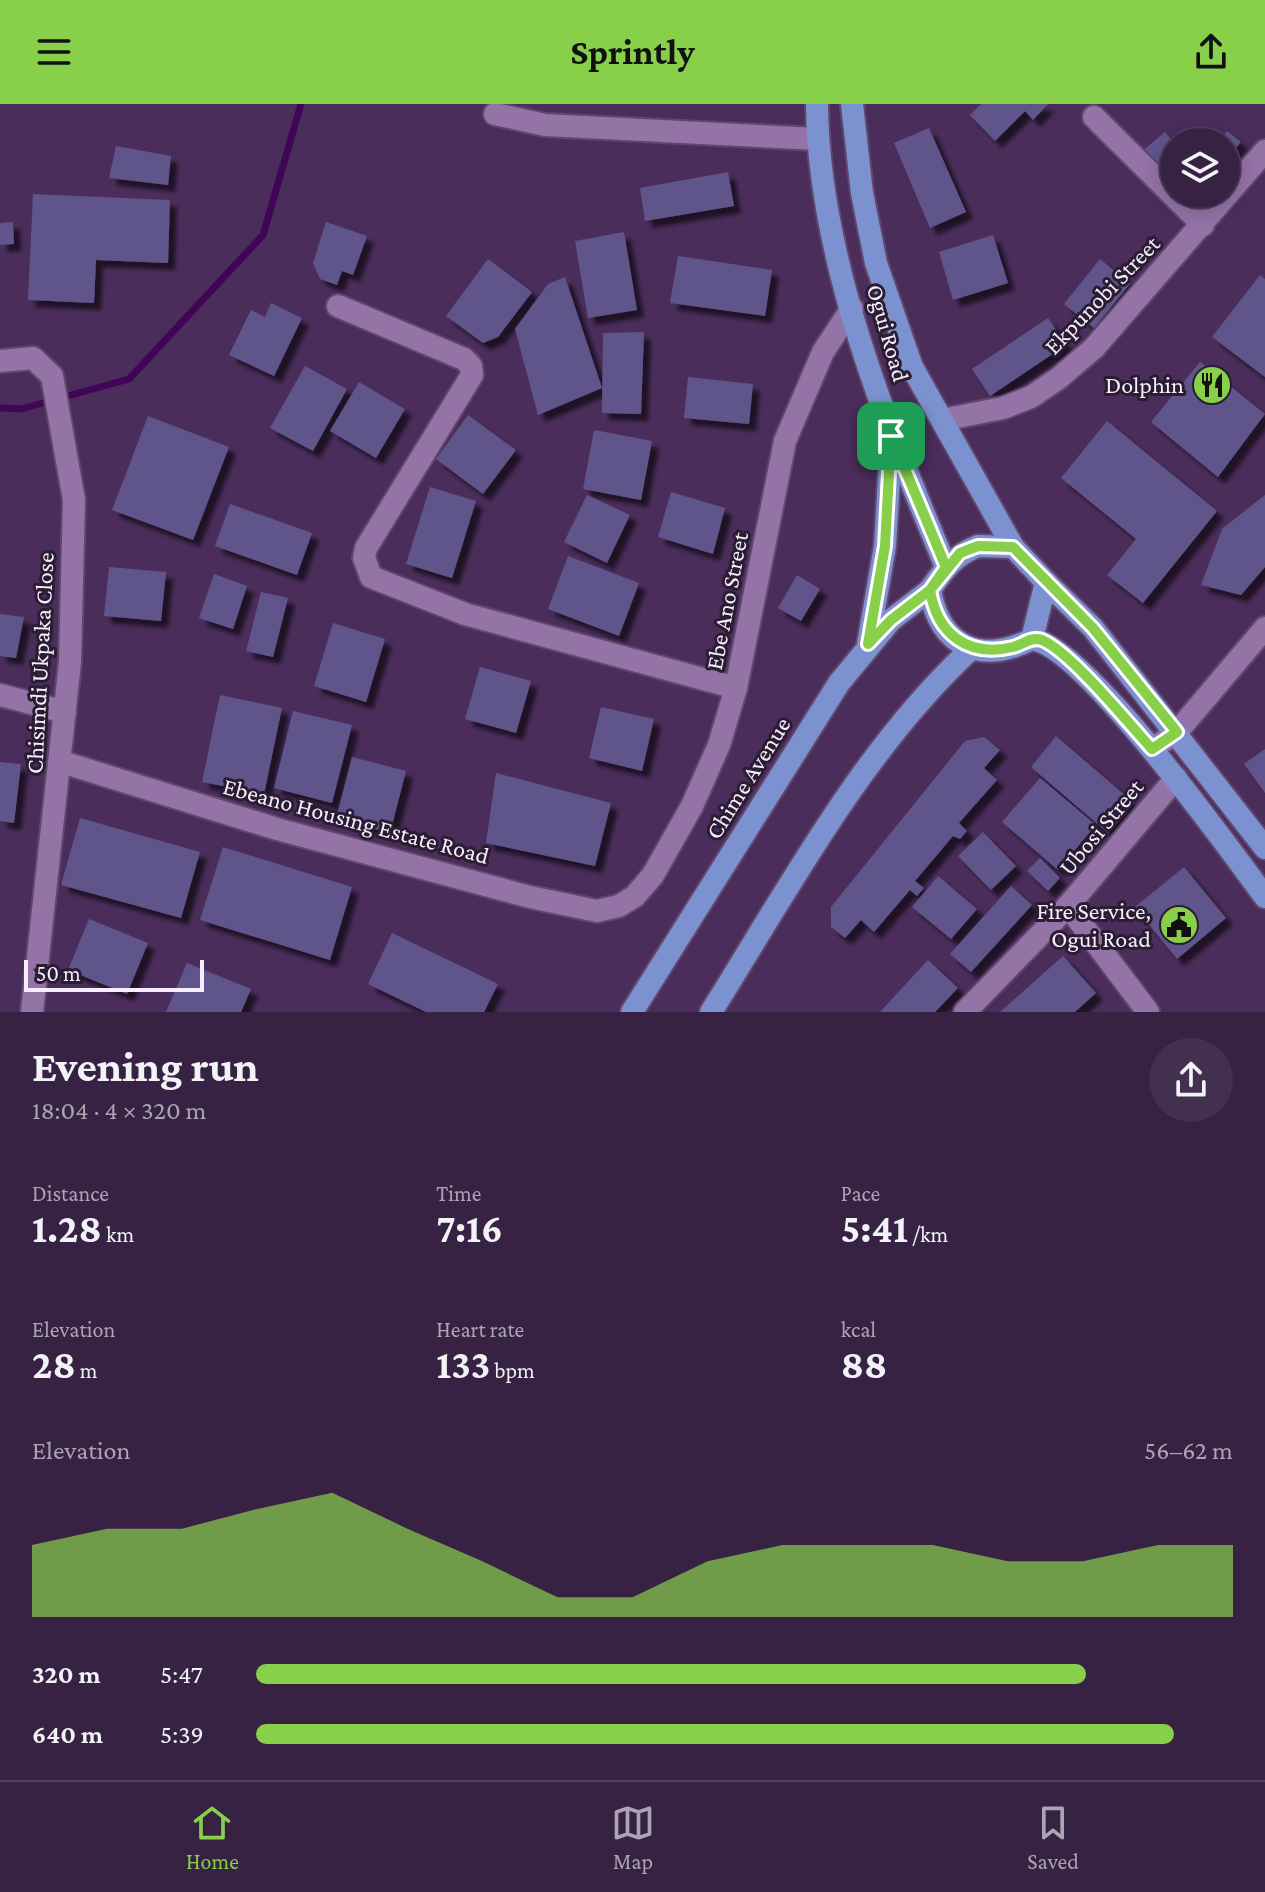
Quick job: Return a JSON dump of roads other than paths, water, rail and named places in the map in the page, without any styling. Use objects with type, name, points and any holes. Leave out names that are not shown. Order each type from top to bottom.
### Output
[{"type":"main road","name":"Ogui Road","points":[[817,104],[817,139],[824,190],[852,308],[891,436],[946,567]]},
{"type":"main road","name":"Ogui Road","points":[[852,104],[852,129],[876,263],[912,367],[1013,547]]},
{"type":"main road","points":[[868,644],[885,546],[891,436]]},
{"type":"main road","points":[[1265,848],[1093,628],[1013,547],[978,546],[960,553],[946,567],[930,590],[934,612],[947,633],[971,649],[1004,649],[1032,639],[1042,640],[1073,665],[1152,749],[1265,897]]},
{"type":"main road","points":[[1032,639],[1046,582]]},
{"type":"main road","name":"Chime Avenue","points":[[632,1012],[831,695],[868,644],[891,620],[930,590]]},
{"type":"main road","points":[[711,1012],[856,786],[920,702],[971,649]]},
{"type":"main road","points":[[614,1012],[663,962]]},
{"type":"street","points":[[495,114],[545,125],[817,139]]},
{"type":"street","points":[[1094,117],[1203,225]]},
{"type":"street","name":"Ekpunobi Street","points":[[942,420],[1003,408],[1031,397],[1059,378],[1094,348],[1265,151]]},
{"type":"street","points":[[338,306],[464,359],[471,366],[472,375],[449,415],[366,548],[364,558],[371,577],[377,583],[465,614],[736,688]]},
{"type":"street","name":"Ebe Ano Street","points":[[635,896],[653,875],[692,806],[719,745],[736,688],[785,441],[823,352],[852,308]]},
{"type":"street","name":"Chisimdi Ukpaka Close","points":[[0,361],[33,358],[44,366],[53,383],[74,500],[70,662],[62,762],[32,1012]]},
{"type":"street","points":[[1152,749],[1177,732],[1265,628]]},
{"type":"street","points":[[0,695],[65,712]]},
{"type":"street","name":"Ebeano Housing Estate Road","points":[[62,762],[277,829],[530,897],[597,911],[619,906],[635,896]]},
{"type":"street","name":"Ubosi Street","points":[[969,1011],[1068,906],[1176,778]]},
{"type":"street","points":[[1068,906],[1148,1012]]},
{"type":"waterway","points":[[0,408],[21,409],[129,379],[263,235],[301,104]]},
{"type":"place","name":"Dolphin","points":[[1212,385]]},
{"type":"place","name":"Fire Service, Ogui Road","points":[[1179,925]]}]
